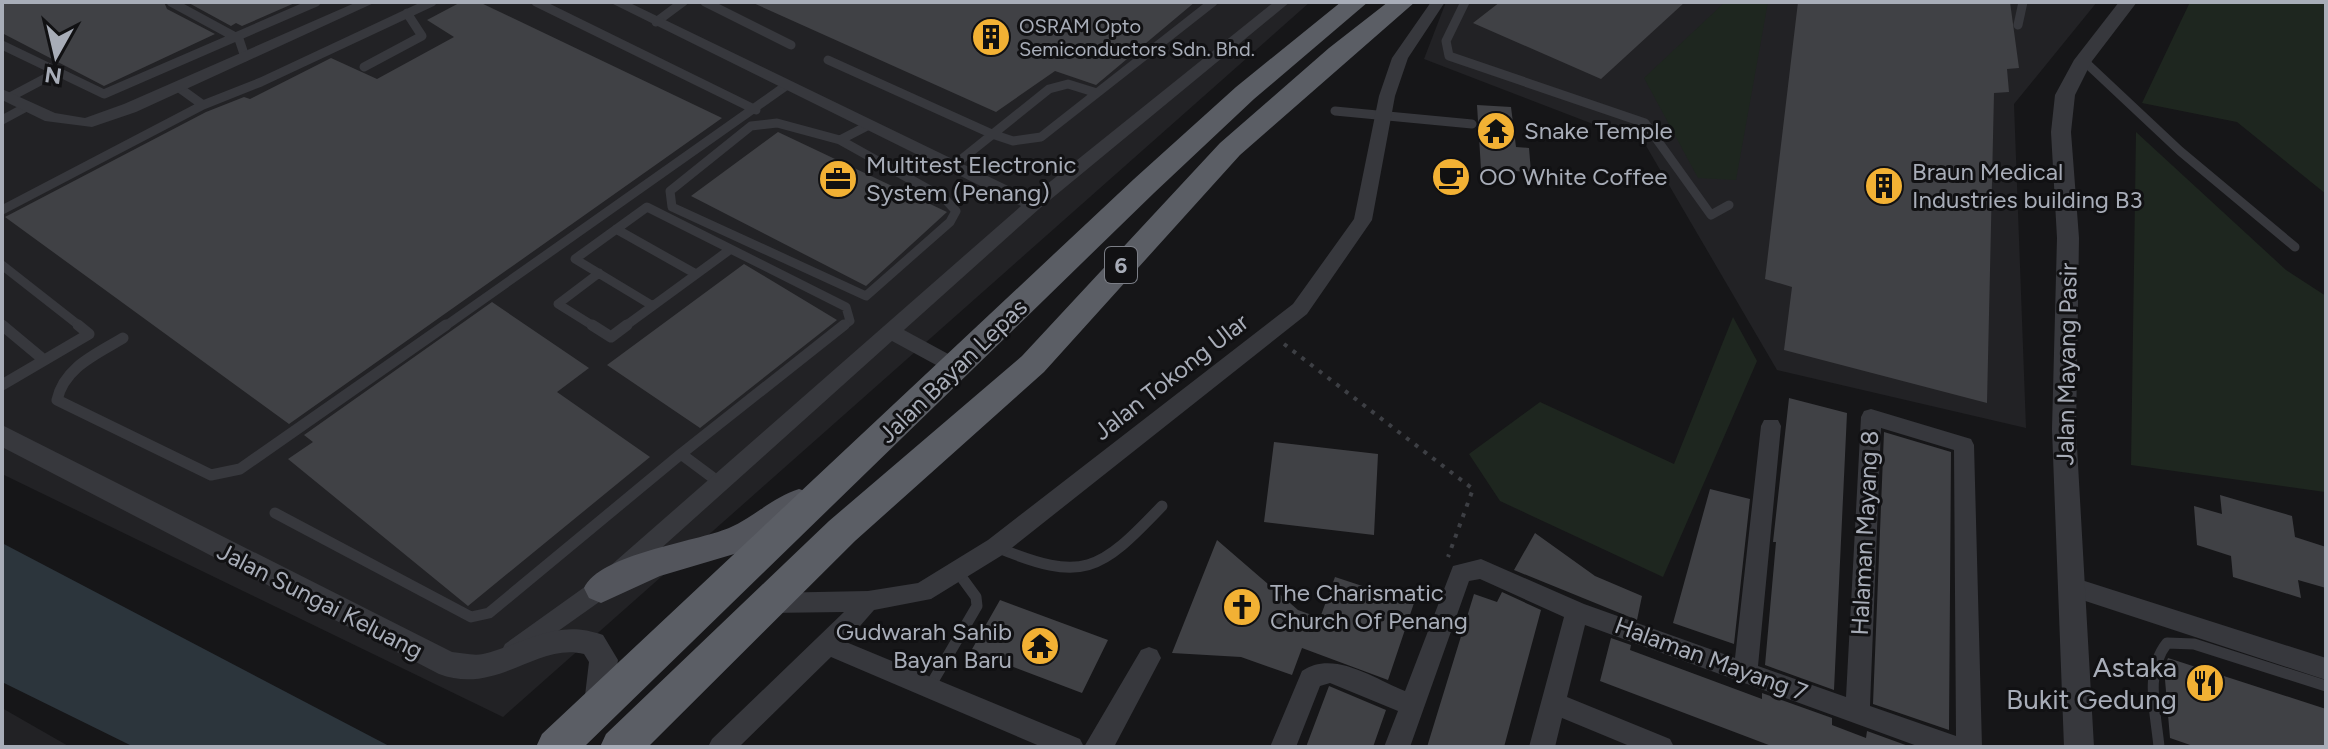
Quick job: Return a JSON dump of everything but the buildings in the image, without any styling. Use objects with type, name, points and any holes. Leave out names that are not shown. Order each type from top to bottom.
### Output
[{"type":"highway","name":"Jalan Bayan Lepas","points":[[556,747],[1189,145],[1356,2]]},
{"type":"highway","name":"Jalan Bayan Lepas","points":[[620,747],[842,531],[1033,364],[1230,149],[1338,53],[1403,2]]},
{"type":"main road","points":[[601,588],[652,564],[739,539],[858,461]]},
{"type":"street","points":[[6,96],[70,123],[86,123],[178,87],[369,2]]},
{"type":"street","points":[[616,2],[1033,205]]},
{"type":"street","points":[[509,656],[601,588],[1033,205],[1283,2]]},
{"type":"street","name":"Jalan Tokong Ular","points":[[767,603],[868,601],[923,592],[996,547],[1300,309],[1363,220],[1383,117],[1400,58],[1438,2]]},
{"type":"street","name":"Jalan Mayang Pasir","points":[[2079,747],[2069,586],[2064,429],[2068,238],[2061,132],[2065,95],[2083,60],[2128,2]]},
{"type":"street","points":[[889,331],[956,367]]},
{"type":"street","name":"Halaman Mayang 8","points":[[1857,712],[1871,417],[1964,445],[1969,747]]},
{"type":"street","points":[[1746,670],[1771,426]]},
{"type":"street","name":"Jalan Sungai Keluang","points":[[2,435],[423,655],[466,668],[483,668],[509,656],[573,639],[593,644],[604,660],[599,704]]},
{"type":"street","name":"Halaman Mayang 7","points":[[1466,571],[1481,569],[1577,612],[1746,670],[1953,747]]},
{"type":"street","points":[[1397,747],[1466,571]]},
{"type":"street","points":[[2069,586],[2326,669]]},
{"type":"street","points":[[721,747],[828,645],[868,601]]},
{"type":"street","points":[[1542,747],[1577,612]]},
{"type":"street","points":[[828,645],[1071,747]]},
{"type":"street","points":[[1097,747],[1104,740],[1149,658]]},
{"type":"street","points":[[1283,747],[1311,679],[1319,673],[1331,672],[1411,705]]},
{"type":"street","points":[[1553,703],[1661,747]]},
{"type":"lane","points":[[171,2],[239,39],[245,57]]},
{"type":"lane","points":[[2,45],[104,94],[239,39],[316,2]]},
{"type":"lane","points":[[2,210],[203,105],[261,82],[432,2]]},
{"type":"lane","points":[[536,2],[756,110]]},
{"type":"lane","points":[[656,22],[683,2]]},
{"type":"lane","points":[[705,2],[791,45]]},
{"type":"lane","points":[[828,60],[992,134],[1013,141],[1041,137],[1213,2]]},
{"type":"lane","points":[[1465,2],[1446,41],[1449,56],[1645,123],[1711,215],[1729,205]]},
{"type":"lane","points":[[2018,25],[2023,2]]},
{"type":"lane","points":[[364,67],[422,36],[407,13]]},
{"type":"lane","points":[[2083,60],[2180,151],[2295,247]]},
{"type":"lane","points":[[6,96],[59,71]]},
{"type":"lane","points":[[953,166],[1062,82],[1097,93]]},
{"type":"lane","points":[[123,338],[66,378],[57,388],[57,400],[211,475],[240,469],[756,110],[787,85]]},
{"type":"lane","points":[[178,87],[203,105]]},
{"type":"lane","points":[[2,120],[28,106]]},
{"type":"lane","points":[[1335,111],[1472,124]]},
{"type":"lane","points":[[840,140],[944,198],[956,211],[950,222],[866,296],[700,220],[669,202],[670,191],[751,126],[777,123],[840,140],[869,125]]},
{"type":"lane","points":[[275,513],[471,617],[489,613],[681,454],[850,321],[846,307],[728,251],[647,207],[575,259],[653,306]]},
{"type":"lane","points":[[616,229],[696,274]]},
{"type":"lane","points":[[599,273],[558,304],[611,337],[728,251]]},
{"type":"lane","points":[[2,265],[89,334],[2,385]]},
{"type":"lane","points":[[2,325],[44,360]]},
{"type":"lane","points":[[681,454],[720,483]]},
{"type":"lane","points":[[996,547],[1044,568],[1085,570],[1126,544],[1162,506]]},
{"type":"lane","points":[[929,688],[977,606],[976,597],[957,571]]},
{"type":"lane","points":[[2159,747],[2154,673],[2158,651],[2167,643],[2194,644],[2326,686]]},
{"type":"path","points":[[1270,333],[1473,489],[1448,557],[1466,571]]},
{"type":"shaded area","points":[[2,2],[1310,2],[503,717],[2,474]]},
{"type":"shaded area","points":[[1446,2],[2097,2],[2014,104],[2026,428],[1777,370],[1645,144],[1424,59]]},
{"type":"shaded area","points":[[1725,2],[1768,2],[1736,180],[1698,178],[1644,78]]},
{"type":"shaded area","points":[[2190,2],[2326,2],[2326,194],[2237,122],[2142,103]]},
{"type":"shaded area","points":[[2136,132],[2286,270],[2326,296],[2325,492],[2131,465]]},
{"type":"shaded area","points":[[1733,317],[1757,361],[1663,577],[1500,501],[1469,454],[1540,402],[1674,464]]},
{"type":"shaded area","points":[[2,543],[391,747],[134,747],[2,682]]},
{"type":"shaded area","points":[[2,708],[70,747],[2,747]]},
{"type":"place","name":"OSRAM Opto Semiconductors Sdn. Bhd.","points":[[991,37]]},
{"type":"place","name":"Snake Temple","points":[[1496,131]]},
{"type":"place","name":"OO White Coffee","points":[[1451,177]]},
{"type":"place","name":"Multitest Electronic System (Penang)","points":[[838,179]]},
{"type":"place","name":"Braun Medical Industries building B3","points":[[1884,186]]},
{"type":"place","name":"The Charismatic Church Of Penang","points":[[1242,607]]},
{"type":"place","name":"Gudwarah Sahib Bayan Baru","points":[[1040,646]]},
{"type":"place","name":"Astaka Bukit Gedung","points":[[2205,683]]}]
